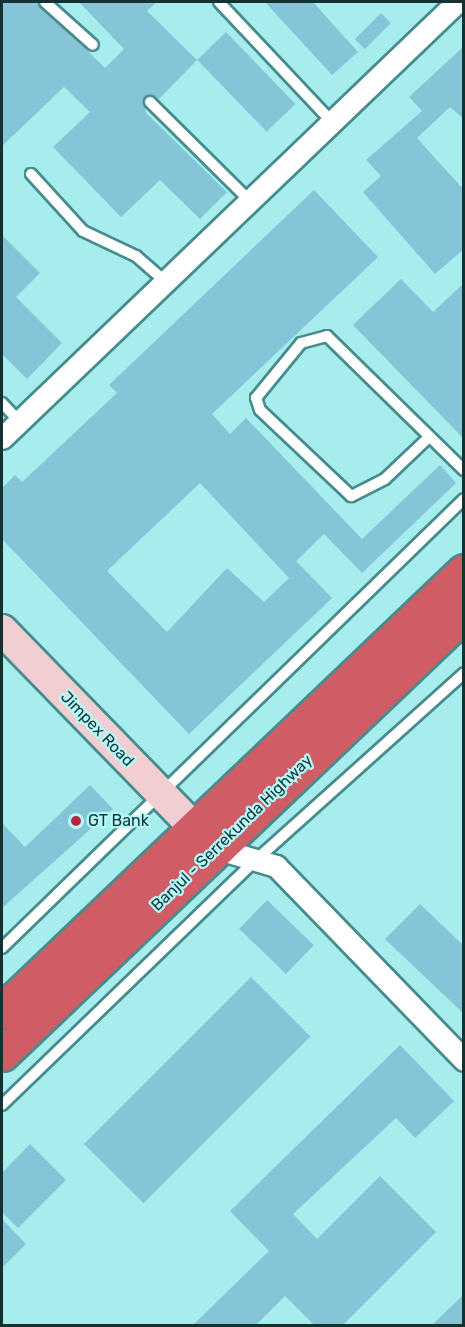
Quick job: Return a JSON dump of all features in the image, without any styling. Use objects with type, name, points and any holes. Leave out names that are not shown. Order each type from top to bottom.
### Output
[{"type":"highway","name":"Banjul - Serrekunda Highway","points":[[2,1054],[203,838],[464,571]]},
{"type":"highway","name":"Banjul - Serrekunda Highway","points":[[2,1011],[464,614]]},
{"type":"street","points":[[2,438],[457,2]]},
{"type":"street","name":"Jimpex Road","points":[[2,630],[203,838]]},
{"type":"street","points":[[203,838],[276,866],[464,1060]]},
{"type":"lane","points":[[45,2],[93,45]]},
{"type":"lane","points":[[219,2],[332,122]]},
{"type":"lane","points":[[150,102],[250,201]]},
{"type":"lane","points":[[31,174],[83,231],[136,256],[166,282]]},
{"type":"lane","points":[[428,438],[385,479],[351,496],[260,410],[256,398],[302,343],[327,336],[428,438],[464,470]]},
{"type":"lane","points":[[2,403],[19,421]]},
{"type":"lane","points":[[2,948],[157,791],[464,499]]},
{"type":"lane","points":[[2,1105],[257,860],[464,673]]},
{"type":"building","points":[[2,2],[38,2],[105,68],[124,49],[79,2],[157,2],[147,11],[197,60],[158,100],[144,97],[146,113],[227,192],[200,219],[160,180],[121,217],[53,147],[90,112],[64,87],[2,146]]},
{"type":"building","points":[[265,2],[313,2],[358,52],[332,75]]},
{"type":"building","points":[[381,13],[391,23],[365,49],[355,39]]},
{"type":"building","points":[[226,32],[295,104],[267,132],[197,60]]},
{"type":"building","points":[[464,46],[464,119],[450,107],[417,138],[464,190],[464,249],[435,274],[363,192],[381,176],[366,160],[422,111],[409,97]]},
{"type":"building","points":[[314,190],[378,257],[212,414],[230,434],[246,418],[362,539],[440,465],[456,483],[362,573],[324,534],[296,561],[332,598],[189,734],[2,539],[2,488],[15,475],[22,482],[117,393],[109,385]],"holes":[[[200,483],[289,578],[264,602],[227,568],[167,632],[107,571]]]},
{"type":"building","points":[[2,235],[40,273],[16,297],[62,343],[27,379],[2,354]]},
{"type":"building","points":[[401,279],[433,312],[464,283],[464,439],[353,325]]},
{"type":"building","points":[[90,785],[113,809],[2,908],[2,823],[25,847]]},
{"type":"building","points":[[267,900],[314,945],[286,974],[239,929]]},
{"type":"building","points":[[420,904],[464,946],[464,1014],[385,939]]},
{"type":"building","points":[[251,977],[310,1036],[144,1203],[84,1144]]},
{"type":"building","points":[[400,1045],[454,1101],[415,1138],[396,1118],[293,1214],[317,1239],[380,1176],[436,1232],[342,1326],[315,1326],[285,1296],[255,1326],[192,1326],[269,1251],[230,1211]]},
{"type":"building","points":[[30,1144],[66,1180],[18,1228],[2,1212],[2,1173]]},
{"type":"building","points":[[2,1219],[26,1244],[2,1268]]},
{"type":"building","points":[[464,1294],[464,1326],[431,1326]]},
{"type":"place","name":"GT Bank","points":[[76,821]]}]
